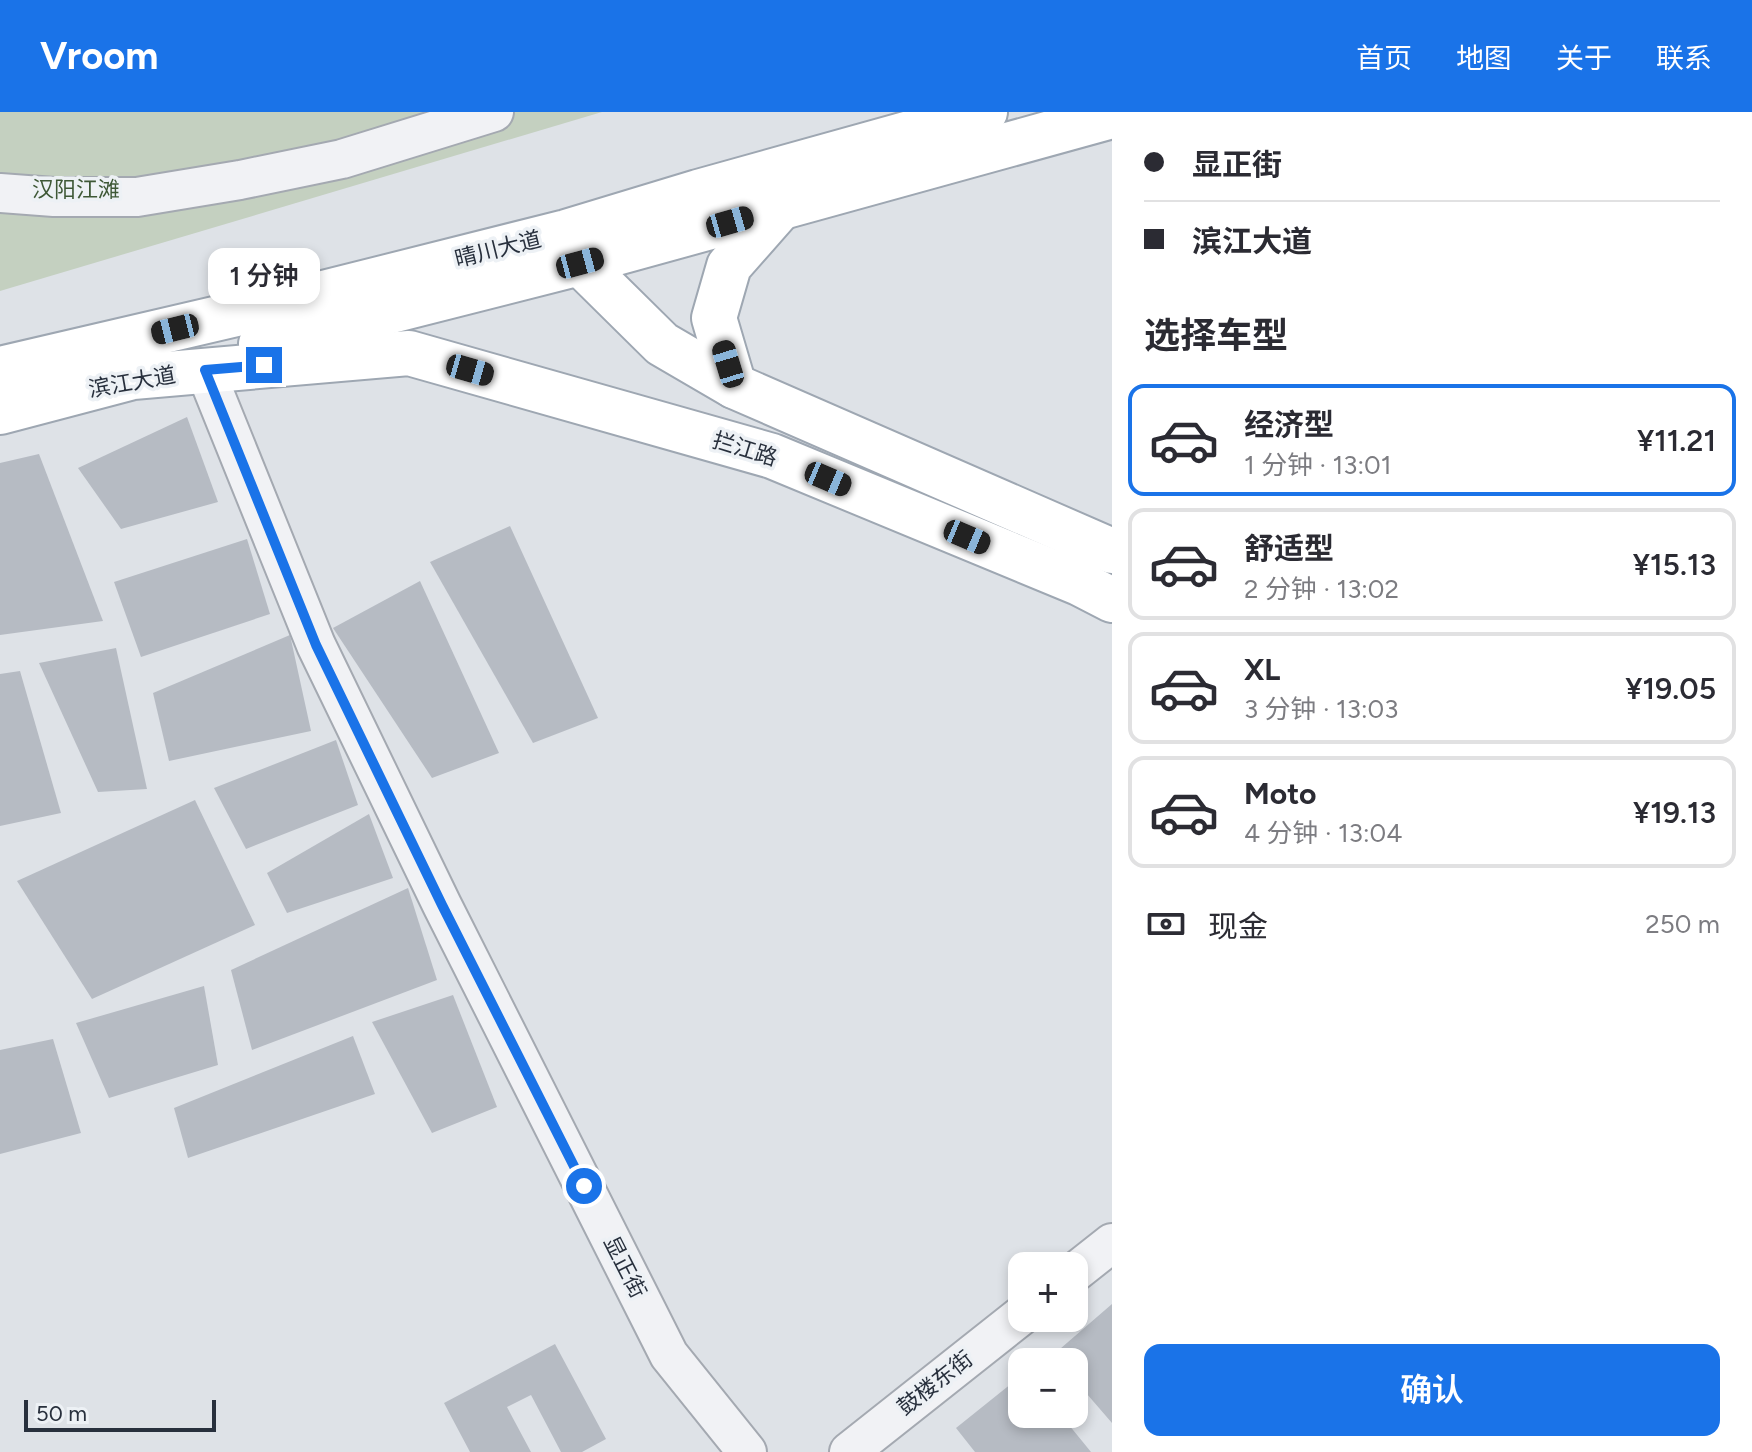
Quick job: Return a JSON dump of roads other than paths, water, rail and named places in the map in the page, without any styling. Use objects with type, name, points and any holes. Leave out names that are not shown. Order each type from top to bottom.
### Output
[{"type":"main road","name":"晴川大道","points":[[288,302],[573,248],[698,192],[985,112]]},
{"type":"main road","points":[[133,377],[573,248],[654,243],[1112,116]]},
{"type":"main road","points":[[734,386],[714,318],[729,266],[781,207]]},
{"type":"main road","points":[[573,248],[662,344],[734,386],[1112,551]]},
{"type":"main road","name":"滨江大道","points":[[0,369],[288,302]]},
{"type":"main road","name":"滨江大道","points":[[0,412],[133,377],[409,353]]},
{"type":"main road","name":"拦江路","points":[[409,353],[772,456],[1079,583],[1112,600]]},
{"type":"street","points":[[0,193],[54,197],[137,197],[342,159],[494,112]]},
{"type":"street","name":"显正街","points":[[205,370],[316,645],[442,905],[669,1355],[747,1452]]},
{"type":"street","points":[[1088,1262],[1112,1243]]},
{"type":"street","name":"鼓楼东街","points":[[849,1452],[1008,1326]]},
{"type":"park label","name":"汉阳江滩","points":[[76,189]]}]
